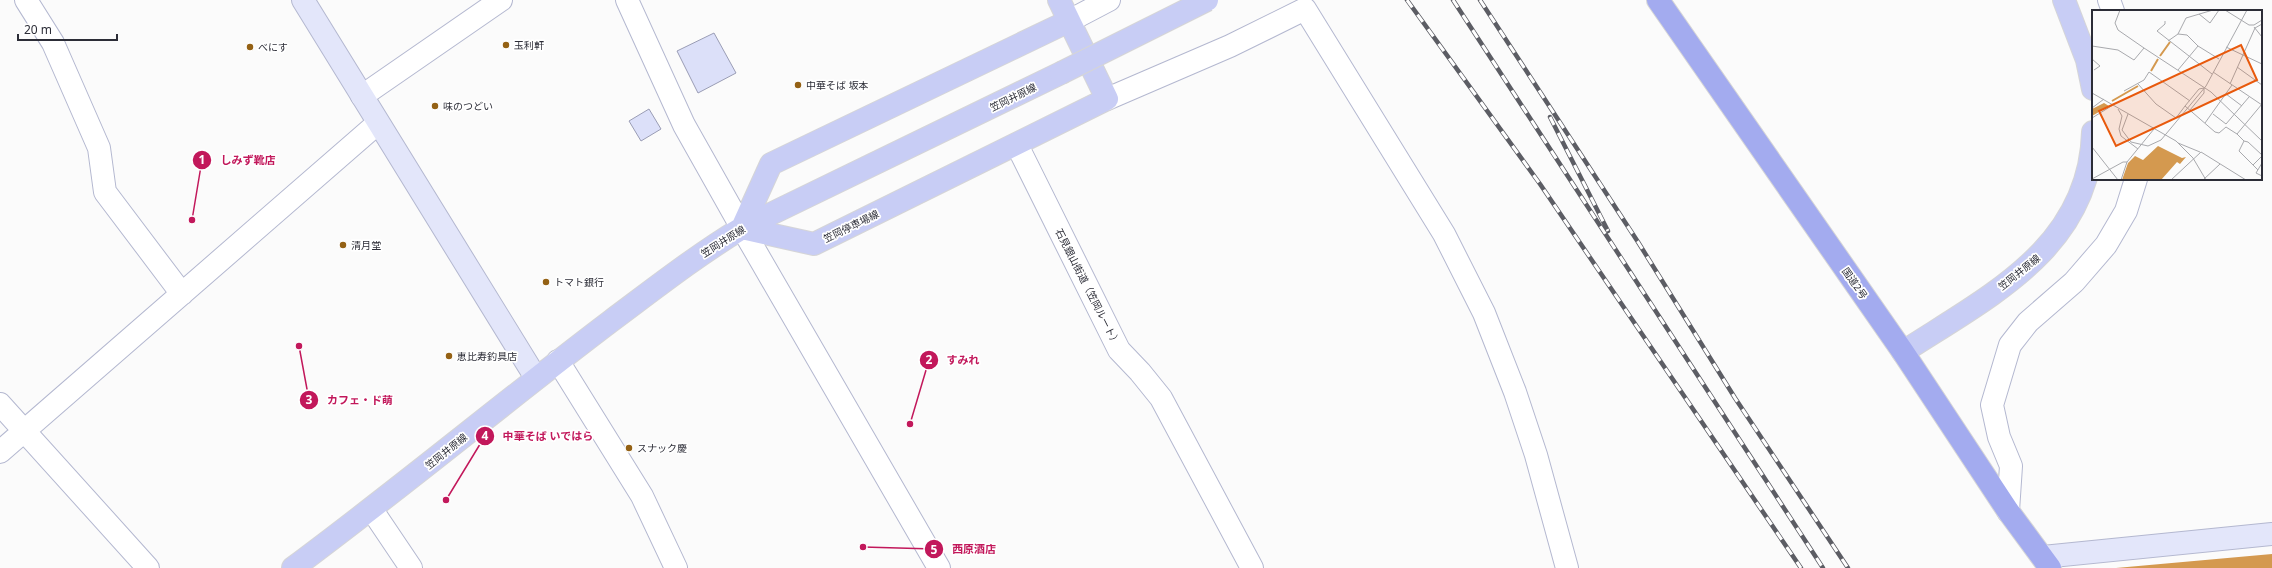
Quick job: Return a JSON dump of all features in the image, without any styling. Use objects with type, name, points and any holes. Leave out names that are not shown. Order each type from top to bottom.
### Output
[{"type":"highway","name":"国道2号","points":[[1658,0],[1903,352],[2008,511],[2046,562]]},
{"type":"main road","points":[[1059,0],[1107,99]]},
{"type":"main road","name":"笠岡井原線","points":[[293,568],[372,510],[558,361],[709,248],[742,228],[1061,73],[1207,0]]},
{"type":"main road","points":[[2064,0],[2074,21],[2087,60],[2092,84]]},
{"type":"main road","points":[[742,228],[771,164],[1069,21]]},
{"type":"main road","name":"笠岡停車場線","points":[[742,228],[814,244],[1017,145],[1107,99]]},
{"type":"main road","name":"笠岡井原線","points":[[1903,352],[1986,298],[2038,258],[2059,233],[2086,180],[2092,150]]},
{"type":"street","points":[[26,0],[53,43],[99,148],[104,192],[182,294]]},
{"type":"street","points":[[303,0],[536,378]]},
{"type":"street","points":[[627,0],[684,125],[939,568]]},
{"type":"street","points":[[1069,21],[1109,0]]},
{"type":"street","points":[[2109,0],[2113,10]]},
{"type":"street","points":[[362,96],[492,2]]},
{"type":"street","points":[[1107,99],[1230,46],[1305,9],[1444,234],[1484,313],[1515,392],[1536,455],[1567,568]]},
{"type":"street","points":[[0,452],[378,123]]},
{"type":"street","name":"石見銀山街道（笠岡ルート）","points":[[1017,145],[1119,350],[1140,372],[1161,398],[1252,568]]},
{"type":"street","points":[[2008,511],[2011,466],[1999,437],[1992,405],[2010,345],[2028,322],[2074,282],[2106,245],[2126,211],[2136,180]]},
{"type":"street","points":[[558,361],[642,496],[676,568]]},
{"type":"street","points":[[0,404],[148,568]]},
{"type":"street","points":[[372,510],[411,568]]},
{"type":"street","points":[[2046,562],[2272,534]]},
{"type":"shaded area","points":[[2272,554],[2272,568],[2116,568]]},
{"type":"building","points":[[714,33],[736,73],[698,93],[677,51]]},
{"type":"building","points":[[649,109],[661,129],[641,141],[629,121]]},
{"type":"railway","points":[[1407,0],[1540,184],[1801,568]]},
{"type":"railway","points":[[1453,0],[1823,568]]},
{"type":"railway","points":[[1480,0],[1638,242],[1735,398],[1848,568]]},
{"type":"railway","points":[[1550,117],[1608,231]]},
{"type":"place","name":"玉利軒","points":[[506,45]]},
{"type":"place","name":"べにす","points":[[250,47]]},
{"type":"place","name":"中華そば 坂本","points":[[798,85]]},
{"type":"place","name":"味のつどい","points":[[435,106]]},
{"type":"place","name":"しみず靴店","points":[[192,220]]},
{"type":"place","name":"清月堂","points":[[343,245]]},
{"type":"place","name":"トマト銀行","points":[[546,282]]},
{"type":"place","name":"カフェ・ド萌","points":[[299,346]]},
{"type":"place","name":"恵比寿釣具店","points":[[449,356]]},
{"type":"place","name":"すみれ","points":[[910,424]]},
{"type":"place","name":"スナック慶","points":[[629,448]]},
{"type":"place","name":"中華そば いではら","points":[[446,500]]},
{"type":"place","name":"西原酒店","points":[[863,547]]}]
